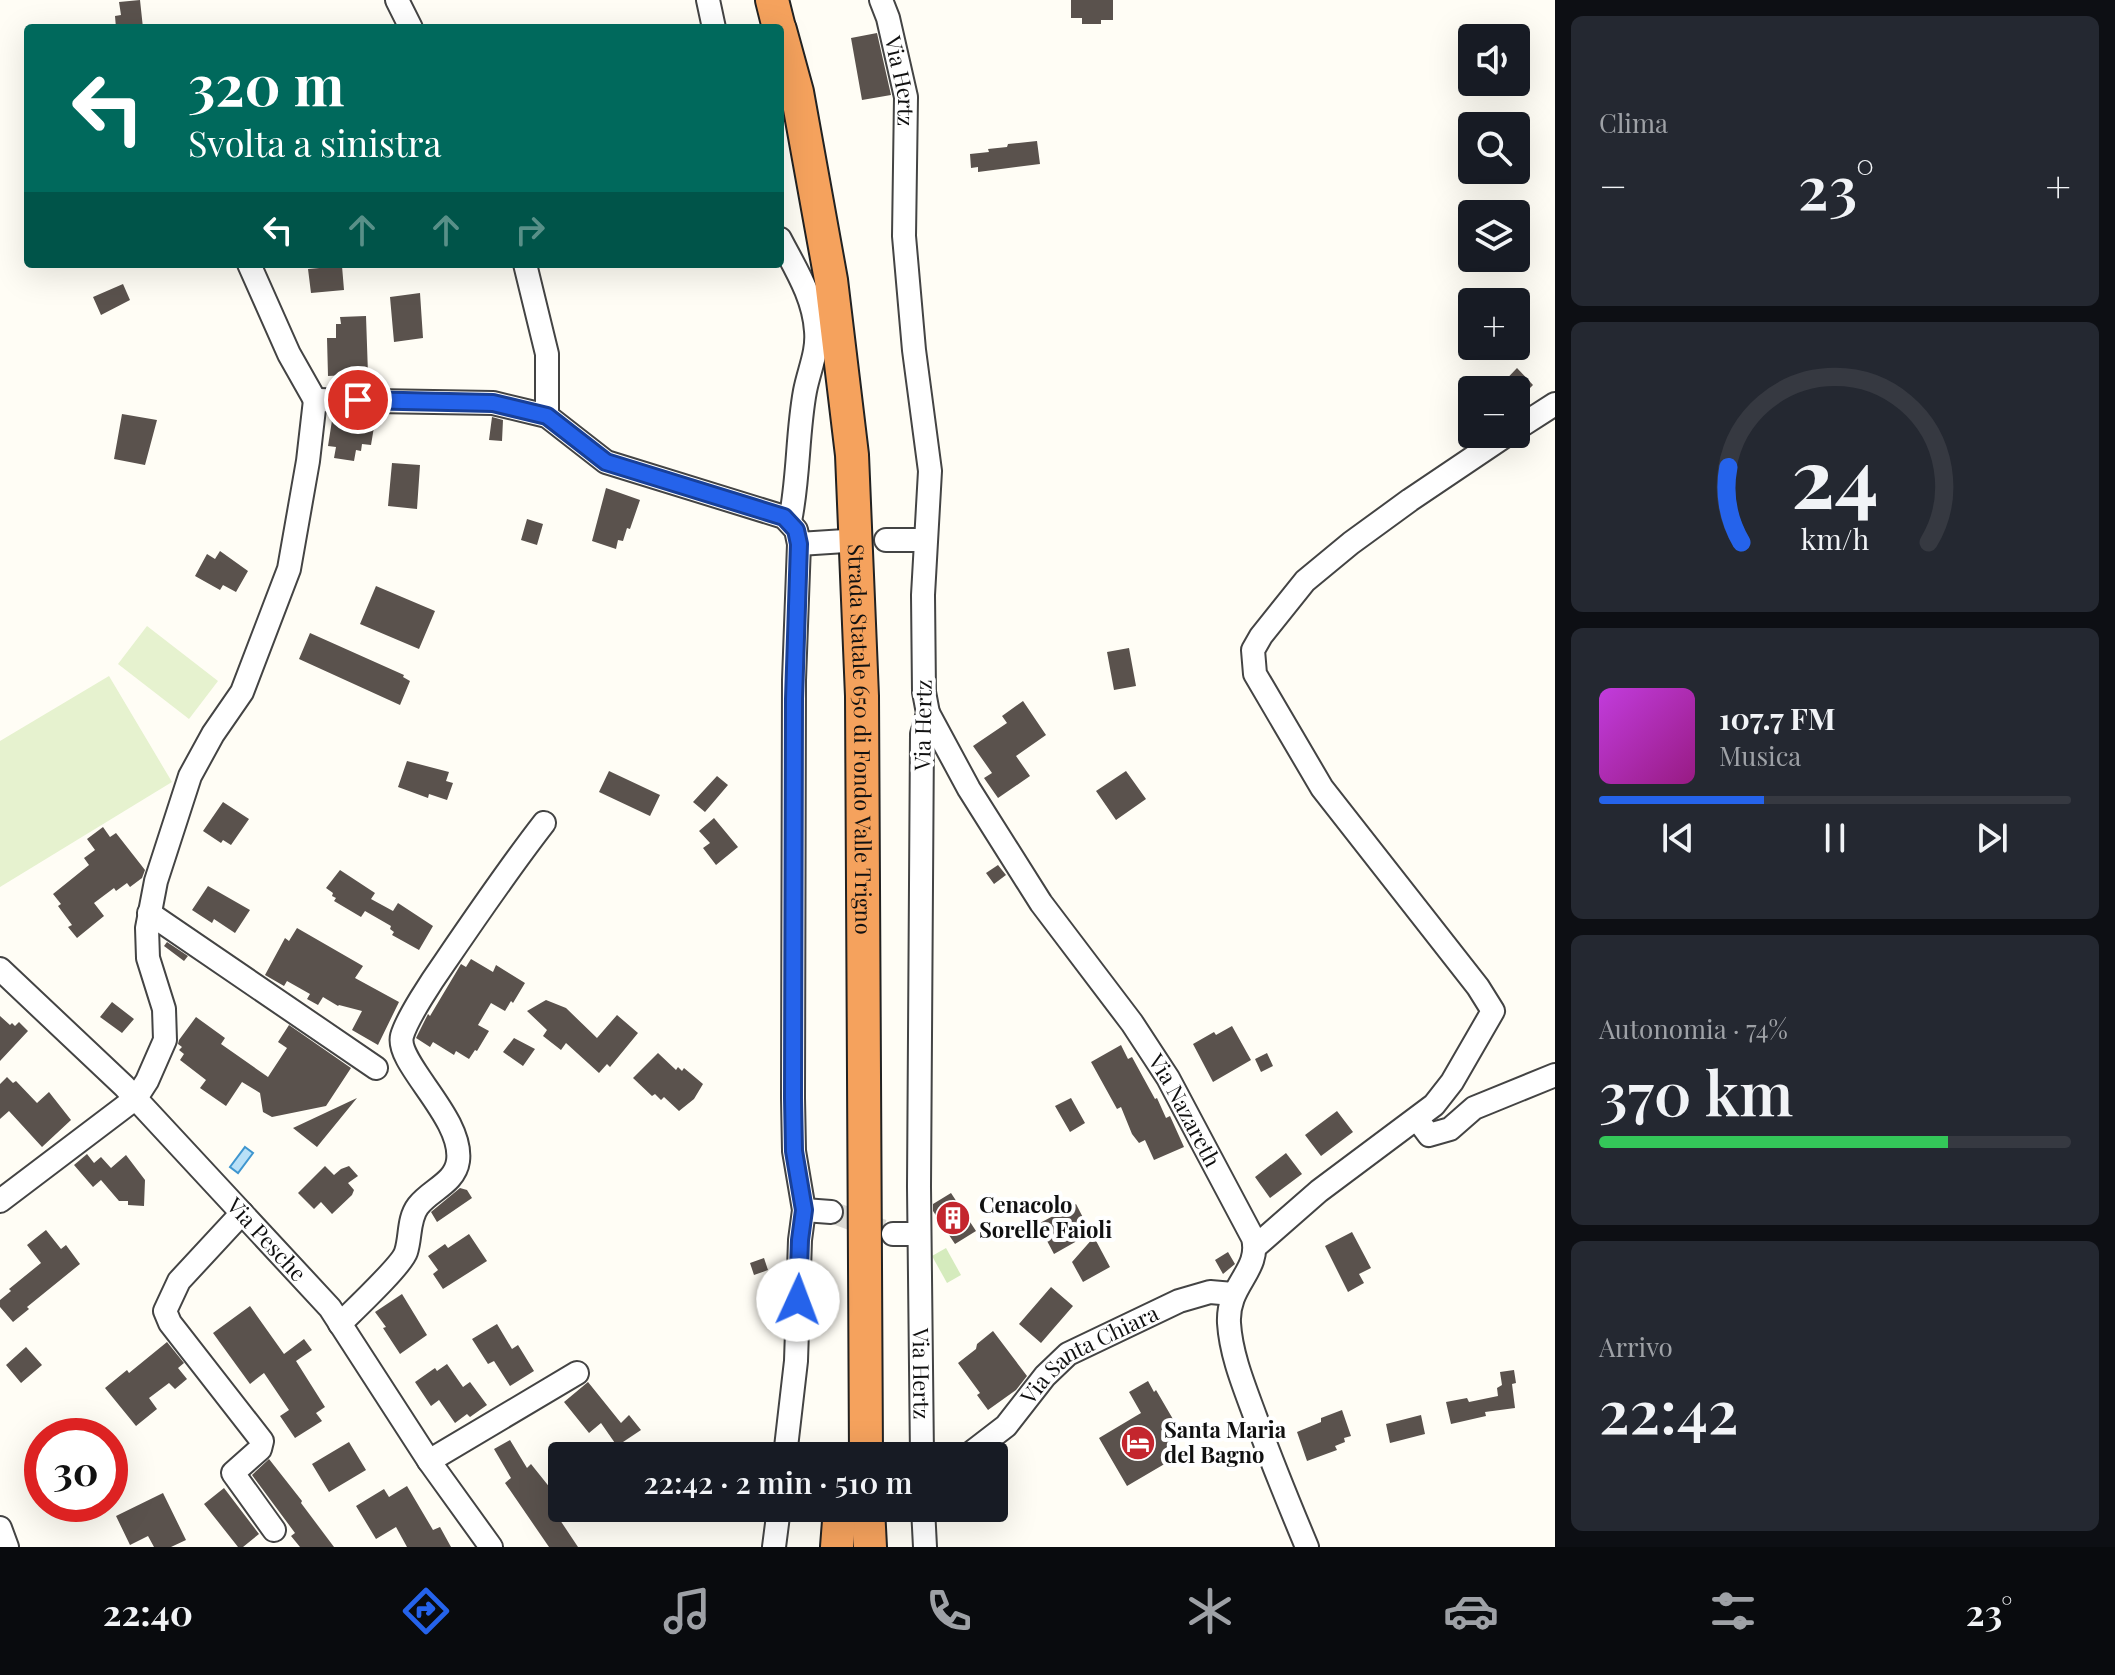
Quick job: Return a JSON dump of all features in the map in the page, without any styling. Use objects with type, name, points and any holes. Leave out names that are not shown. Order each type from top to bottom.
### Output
[{"type":"highway","name":"Strada Statale 650 di Fondo Valle Trigno","points":[[772,0],[779,24]]},
{"type":"highway","name":"Strada Statale 650 di Fondo Valle Trigno","points":[[784,44],[797,92],[831,280],[852,455],[880,1236],[867,1442]]},
{"type":"highway","points":[[844,1442],[849,1323],[880,1236]]},
{"type":"highway","points":[[837,1547],[839,1522]]},
{"type":"highway","points":[[869,1522],[870,1547]]},
{"type":"street","points":[[397,0],[409,24]]},
{"type":"street","points":[[708,0],[713,24]]},
{"type":"street","name":"Via Hertz","points":[[881,0],[906,97],[904,236],[914,350],[930,471],[925,540],[924,692],[928,713],[922,734],[919,1234],[922,1442]]},
{"type":"street","points":[[784,247],[807,292],[816,331],[816,353],[805,390],[795,499],[790,521]]},
{"type":"street","points":[[0,1201],[136,1098],[165,1040],[164,1009],[148,958],[149,913],[156,881],[190,776],[213,734],[242,692],[289,569],[315,400],[289,354],[251,268]]},
{"type":"street","points":[[526,268],[547,354],[547,416]]},
{"type":"street","points":[[315,400],[493,403],[547,416],[606,462],[784,517],[796,530],[799,544],[794,699],[793,1098],[794,1151],[804,1210],[800,1240],[796,1361],[787,1442]]},
{"type":"street","points":[[1530,420],[1555,404]]},
{"type":"street","points":[[1307,1547],[1275,1471],[1231,1344],[1229,1317],[1233,1294],[1254,1259],[1255,1247],[1319,1191],[1434,1105],[1452,1082],[1493,1011],[1478,987],[1322,788],[1255,674],[1253,650],[1305,581],[1375,525],[1488,448]]},
{"type":"street","points":[[886,540],[925,540]]},
{"type":"street","points":[[799,544],[845,541]]},
{"type":"street","name":"Via Nazareth","points":[[928,713],[969,789],[1041,903],[1132,1023],[1168,1078],[1255,1247]]},
{"type":"street","points":[[340,1324],[406,1255],[409,1229],[417,1206],[449,1179],[458,1162],[456,1143],[443,1111],[403,1054],[401,1037],[430,983],[544,823]]},
{"type":"street","points":[[149,913],[376,1068]]},
{"type":"street","name":"Via Pesche","points":[[0,969],[136,1098],[330,1308],[429,1461],[491,1547]]},
{"type":"street","points":[[1417,1119],[1429,1135],[1450,1129],[1474,1108],[1555,1075]]},
{"type":"street","points":[[804,1210],[831,1212]]},
{"type":"street","points":[[242,1213],[179,1281],[165,1311],[170,1323],[262,1441],[260,1449],[233,1473],[274,1530]]},
{"type":"street","points":[[880,1236],[919,1234]]},
{"type":"street","name":"Via Santa Chiara","points":[[985,1442],[1006,1426],[1045,1376],[1068,1354],[1179,1301],[1210,1292],[1233,1294]]},
{"type":"street","points":[[429,1461],[577,1373]]},
{"type":"street","points":[[774,1547],[777,1522]]},
{"type":"street","points":[[924,1522],[925,1547]]},
{"type":"street","points":[[0,1528],[7,1547]]},
{"type":"green space","points":[[147,626],[218,681],[189,719],[118,664]]},
{"type":"green space","points":[[109,676],[172,782],[0,887],[0,741]]},
{"type":"green space","points":[[946,1248],[961,1275],[947,1283],[932,1256]]},
{"type":"water","points":[[245,1147],[253,1153],[238,1173],[230,1167]]},
{"type":"building","points":[[140,0],[143,24],[116,24],[115,16],[121,15],[119,2]]},
{"type":"building","points":[[1071,0],[1113,0],[1113,20],[1101,20],[1101,24],[1082,24],[1082,18],[1071,18]]},
{"type":"building","points":[[877,33],[891,95],[862,100],[851,38]]},
{"type":"building","points":[[1037,141],[1040,164],[978,172],[978,167],[971,168],[970,154],[989,152],[988,149],[1007,147],[1008,144]]},
{"type":"building","points":[[342,268],[344,290],[311,293],[308,269]]},
{"type":"building","points":[[123,284],[130,300],[101,315],[93,297]]},
{"type":"building","points":[[420,293],[423,338],[394,342],[390,297]]},
{"type":"building","points":[[366,316],[368,374],[328,376],[327,338],[336,338],[336,324],[341,324],[340,317]]},
{"type":"building","points":[[1517,368],[1525,376],[1509,376]]},
{"type":"building","points":[[122,414],[157,420],[145,465],[114,459]]},
{"type":"building","points":[[333,414],[375,421],[371,445],[362,444],[361,451],[356,450],[354,461],[334,458],[336,447],[328,446]]},
{"type":"building","points":[[492,417],[503,420],[502,441],[489,440]]},
{"type":"building","points":[[392,463],[420,465],[417,509],[388,506]]},
{"type":"building","points":[[606,488],[640,500],[630,529],[627,528],[623,541],[618,540],[616,549],[592,541]]},
{"type":"building","points":[[527,519],[543,524],[537,545],[521,540]]},
{"type":"building","points":[[220,551],[248,571],[236,592],[223,585],[220,590],[195,576],[207,554],[215,559]]},
{"type":"building","points":[[376,586],[435,611],[419,649],[360,624]]},
{"type":"building","points":[[310,633],[404,675],[410,681],[400,705],[299,659]]},
{"type":"building","points":[[1129,648],[1136,686],[1114,690],[1107,652]]},
{"type":"building","points":[[1023,701],[1046,735],[1016,756],[1030,776],[998,798],[984,778],[992,773],[973,746],[1007,723],[1002,716]]},
{"type":"building","points":[[407,761],[449,772],[446,781],[453,783],[447,800],[429,794],[428,798],[398,787]]},
{"type":"building","points":[[609,771],[660,795],[650,816],[599,792]]},
{"type":"building","points":[[1126,771],[1146,799],[1116,820],[1096,791]]},
{"type":"building","points":[[717,776],[728,785],[705,812],[693,802]]},
{"type":"building","points":[[223,802],[249,819],[231,845],[223,840],[221,843],[203,831]]},
{"type":"building","points":[[714,818],[738,847],[716,865],[703,848],[710,843],[699,831]]},
{"type":"building","points":[[103,827],[110,837],[116,833],[145,870],[142,878],[130,887],[127,883],[116,891],[114,888],[94,903],[104,916],[77,938],[68,927],[72,925],[53,894],[89,865],[84,858],[95,850],[87,839]]},
{"type":"building","points":[[998,865],[1006,875],[994,884],[986,873]]},
{"type":"building","points":[[340,870],[375,893],[371,899],[393,911],[398,903],[433,926],[419,950],[392,935],[391,926],[365,911],[361,917],[334,901],[333,893],[326,888]]},
{"type":"building","points":[[208,886],[250,910],[235,933],[214,919],[212,923],[192,910]]},
{"type":"building","points":[[297,928],[363,966],[355,978],[399,1002],[378,1045],[352,1030],[362,1011],[338,1006],[323,997],[318,1005],[307,999],[310,994],[287,981],[284,986],[265,975],[285,938],[289,941]]},
{"type":"building","points":[[167,942],[188,956],[184,961],[164,946]]},
{"type":"building","points":[[471,959],[493,972],[496,965],[525,983],[505,1011],[491,1003],[478,1025],[489,1031],[469,1059],[456,1051],[454,1055],[433,1042],[430,1047],[416,1038],[461,964],[466,967]]},
{"type":"building","points":[[546,1000],[566,1008],[597,1038],[617,1015],[638,1033],[610,1067],[607,1064],[599,1073],[566,1043],[561,1050],[543,1036],[547,1030],[527,1011]]},
{"type":"building","points":[[112,1002],[134,1019],[122,1033],[100,1017]]},
{"type":"building","points":[[0,1016],[10,1025],[15,1026],[19,1022],[28,1031],[0,1061]]},
{"type":"building","points":[[196,1017],[225,1038],[221,1044],[268,1077],[287,1048],[278,1042],[289,1025],[351,1068],[326,1106],[272,1117],[263,1112],[260,1093],[242,1082],[226,1106],[200,1088],[206,1080],[180,1060],[184,1054],[179,1050],[182,1047],[178,1044],[179,1040]]},
{"type":"building","points":[[1232,1026],[1251,1060],[1213,1082],[1193,1044]]},
{"type":"building","points":[[514,1038],[535,1049],[523,1066],[503,1052]]},
{"type":"building","points":[[1121,1045],[1128,1059],[1132,1057],[1166,1118],[1170,1116],[1184,1147],[1154,1160],[1145,1140],[1139,1143],[1132,1134],[1121,1107],[1117,1109],[1091,1062]]},
{"type":"building","points":[[658,1053],[676,1070],[678,1067],[682,1071],[684,1068],[703,1084],[694,1099],[679,1111],[664,1097],[661,1100],[655,1094],[652,1096],[633,1078]]},
{"type":"building","points":[[1267,1053],[1273,1066],[1261,1072],[1255,1059]]},
{"type":"building","points":[[7,1077],[13,1083],[16,1081],[37,1103],[49,1092],[71,1120],[42,1147],[9,1111],[0,1119],[0,1084]]},
{"type":"building","points":[[357,1098],[317,1147],[293,1128]]},
{"type":"building","points":[[1071,1098],[1085,1123],[1070,1132],[1055,1106]]},
{"type":"building","points":[[1337,1111],[1353,1132],[1321,1156],[1305,1135]]},
{"type":"building","points":[[1286,1153],[1302,1174],[1270,1198],[1255,1177]]},
{"type":"building","points":[[87,1154],[94,1163],[101,1157],[111,1168],[126,1155],[145,1180],[144,1206],[119,1201],[101,1180],[93,1187],[74,1165]]},
{"type":"building","points":[[325,1166],[334,1175],[349,1166],[358,1176],[348,1183],[354,1190],[352,1195],[332,1214],[321,1202],[314,1209],[298,1193]]},
{"type":"building","points":[[460,1188],[467,1190],[472,1198],[437,1222],[431,1212]]},
{"type":"building","name":"Cenacolo Sorelle Faioli","points":[[951,1193],[976,1231],[955,1244],[933,1211],[933,1204]]},
{"type":"building","points":[[1076,1204],[1091,1233],[1054,1254],[1038,1224]]},
{"type":"building","points":[[46,1230],[61,1249],[66,1245],[80,1264],[13,1322],[0,1307],[0,1300],[41,1263],[27,1245]]},
{"type":"building","points":[[1352,1232],[1371,1268],[1359,1274],[1364,1283],[1348,1292],[1325,1246]]},
{"type":"building","points":[[469,1234],[487,1261],[443,1289],[433,1274],[438,1270],[428,1256],[445,1244],[448,1248]]},
{"type":"building","points":[[1094,1237],[1110,1267],[1083,1282],[1072,1262]]},
{"type":"building","points":[[1228,1252],[1235,1264],[1223,1274],[1215,1260]]},
{"type":"building","points":[[764,1258],[768,1270],[754,1275],[750,1263]]},
{"type":"building","points":[[1051,1287],[1073,1306],[1041,1343],[1019,1324]]},
{"type":"building","points":[[402,1294],[427,1335],[400,1354],[375,1312]]},
{"type":"building","points":[[250,1306],[284,1354],[304,1339],[312,1350],[296,1361],[325,1407],[316,1413],[322,1421],[295,1438],[280,1416],[289,1410],[264,1373],[250,1384],[213,1333]]},
{"type":"building","points":[[497,1324],[512,1349],[518,1345],[534,1371],[510,1386],[494,1361],[488,1364],[472,1339]]},
{"type":"building","points":[[993,1331],[1027,1376],[1016,1390],[988,1410],[977,1395],[980,1393],[958,1363]]},
{"type":"building","points":[[167,1342],[184,1363],[178,1368],[187,1379],[175,1389],[169,1383],[149,1398],[157,1409],[136,1426],[105,1388]]},
{"type":"building","points":[[26,1347],[42,1365],[21,1383],[6,1365]]},
{"type":"building","points":[[447,1364],[463,1387],[470,1382],[487,1405],[455,1423],[439,1400],[431,1406],[415,1382]]},
{"type":"building","points":[[1514,1370],[1515,1408],[1485,1412],[1486,1416],[1451,1424],[1446,1402],[1467,1398],[1469,1402],[1498,1396],[1497,1388],[1502,1385],[1500,1372]]},
{"type":"building","name":"Santa Maria del Bagno","points":[[1148,1381],[1184,1438],[1166,1448],[1173,1459],[1127,1486],[1099,1438],[1141,1413],[1129,1392]]},
{"type":"building","points":[[588,1382],[621,1423],[629,1415],[641,1430],[623,1442],[614,1442],[601,1423],[589,1433],[564,1402]]},
{"type":"building","points":[[1342,1410],[1351,1436],[1335,1446],[1337,1450],[1307,1461],[1297,1432]]},
{"type":"building","points":[[1421,1415],[1425,1434],[1390,1443],[1386,1424]]},
{"type":"building","points":[[510,1440],[527,1468],[531,1464],[548,1485],[548,1522],[561,1522],[578,1547],[549,1547],[505,1483],[511,1478],[494,1449]]},
{"type":"building","points":[[349,1442],[366,1470],[329,1492],[312,1464]]},
{"type":"building","points":[[269,1459],[334,1547],[300,1547],[291,1536],[295,1533],[252,1475]]},
{"type":"building","points":[[407,1486],[433,1530],[440,1527],[451,1547],[407,1547],[396,1527],[376,1539],[356,1506],[384,1489],[389,1497]]},
{"type":"building","points":[[224,1488],[259,1534],[243,1547],[238,1547],[204,1504]]},
{"type":"building","points":[[163,1493],[186,1540],[171,1547],[154,1547],[148,1536],[130,1545],[119,1522],[128,1522],[128,1510]]},
{"type":"tunnel","points":[[831,1212],[893,1234]]},
{"type":"place","name":"Cenacolo Sorelle Faioli","points":[[953,1218]]},
{"type":"place","name":"Santa Maria del Bagno","points":[[1138,1443]]},
{"type":"route","points":[[358,400],[493,403],[547,416],[606,462],[784,517],[796,530],[799,544],[794,699],[793,1098],[796,1173],[804,1210],[798,1300]]}]
